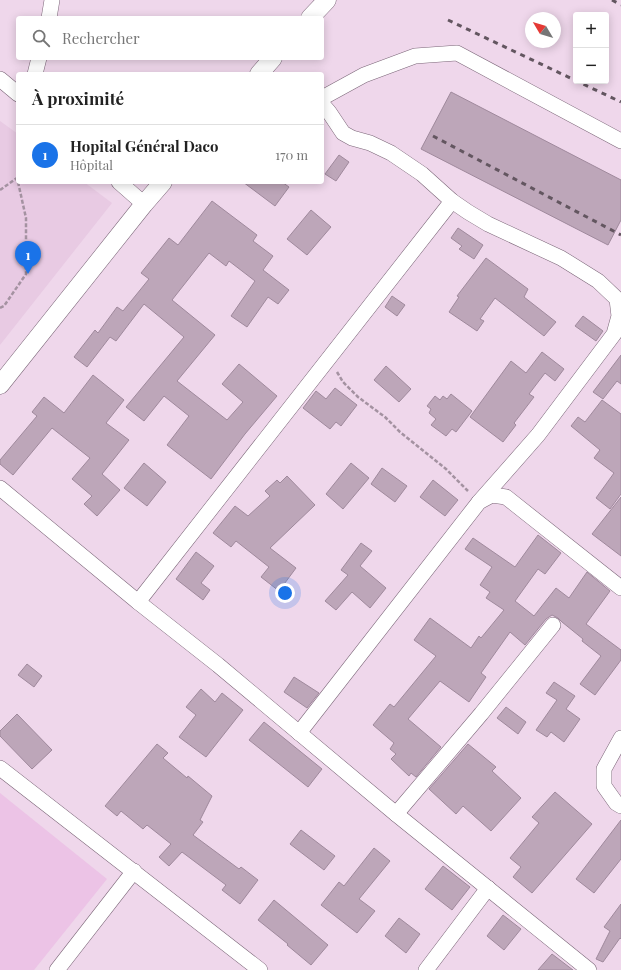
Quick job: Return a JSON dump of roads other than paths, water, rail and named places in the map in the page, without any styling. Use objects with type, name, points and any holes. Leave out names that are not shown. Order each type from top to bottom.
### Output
[{"type":"street","points":[[49,16],[52,0]]},
{"type":"street","points":[[312,16],[326,0]]},
{"type":"street","points":[[324,97],[364,75],[415,56],[457,53],[621,141]]},
{"type":"street","points":[[36,72],[38,60]]},
{"type":"street","points":[[261,72],[271,60]]},
{"type":"street","points":[[0,79],[16,92]]},
{"type":"street","points":[[299,733],[479,502],[538,435],[614,334],[619,316],[617,299],[598,281],[561,258],[488,224],[452,201],[422,174],[391,153],[343,133],[324,106]]},
{"type":"street","points":[[121,184],[144,204]]},
{"type":"street","points":[[0,385],[161,184]]},
{"type":"street","points":[[138,602],[452,201]]},
{"type":"street","points":[[0,488],[138,602],[218,665],[396,814],[589,970]]},
{"type":"street","points":[[479,502],[492,495],[506,497],[621,588]]},
{"type":"street","points":[[396,814],[481,714],[553,624]]},
{"type":"street","points":[[621,738],[604,769],[604,786],[616,803],[621,806]]},
{"type":"street","points":[[0,768],[260,970]]},
{"type":"street","points":[[56,970],[134,871]]},
{"type":"street","points":[[426,970],[488,888]]},
{"type":"railway","points":[[612,0],[621,5]]},
{"type":"railway","points":[[448,20],[621,102]]},
{"type":"railway","points":[[433,136],[621,235]]},
{"type":"place","name":"Hopital Général Daco","points":[[28,274]]}]
